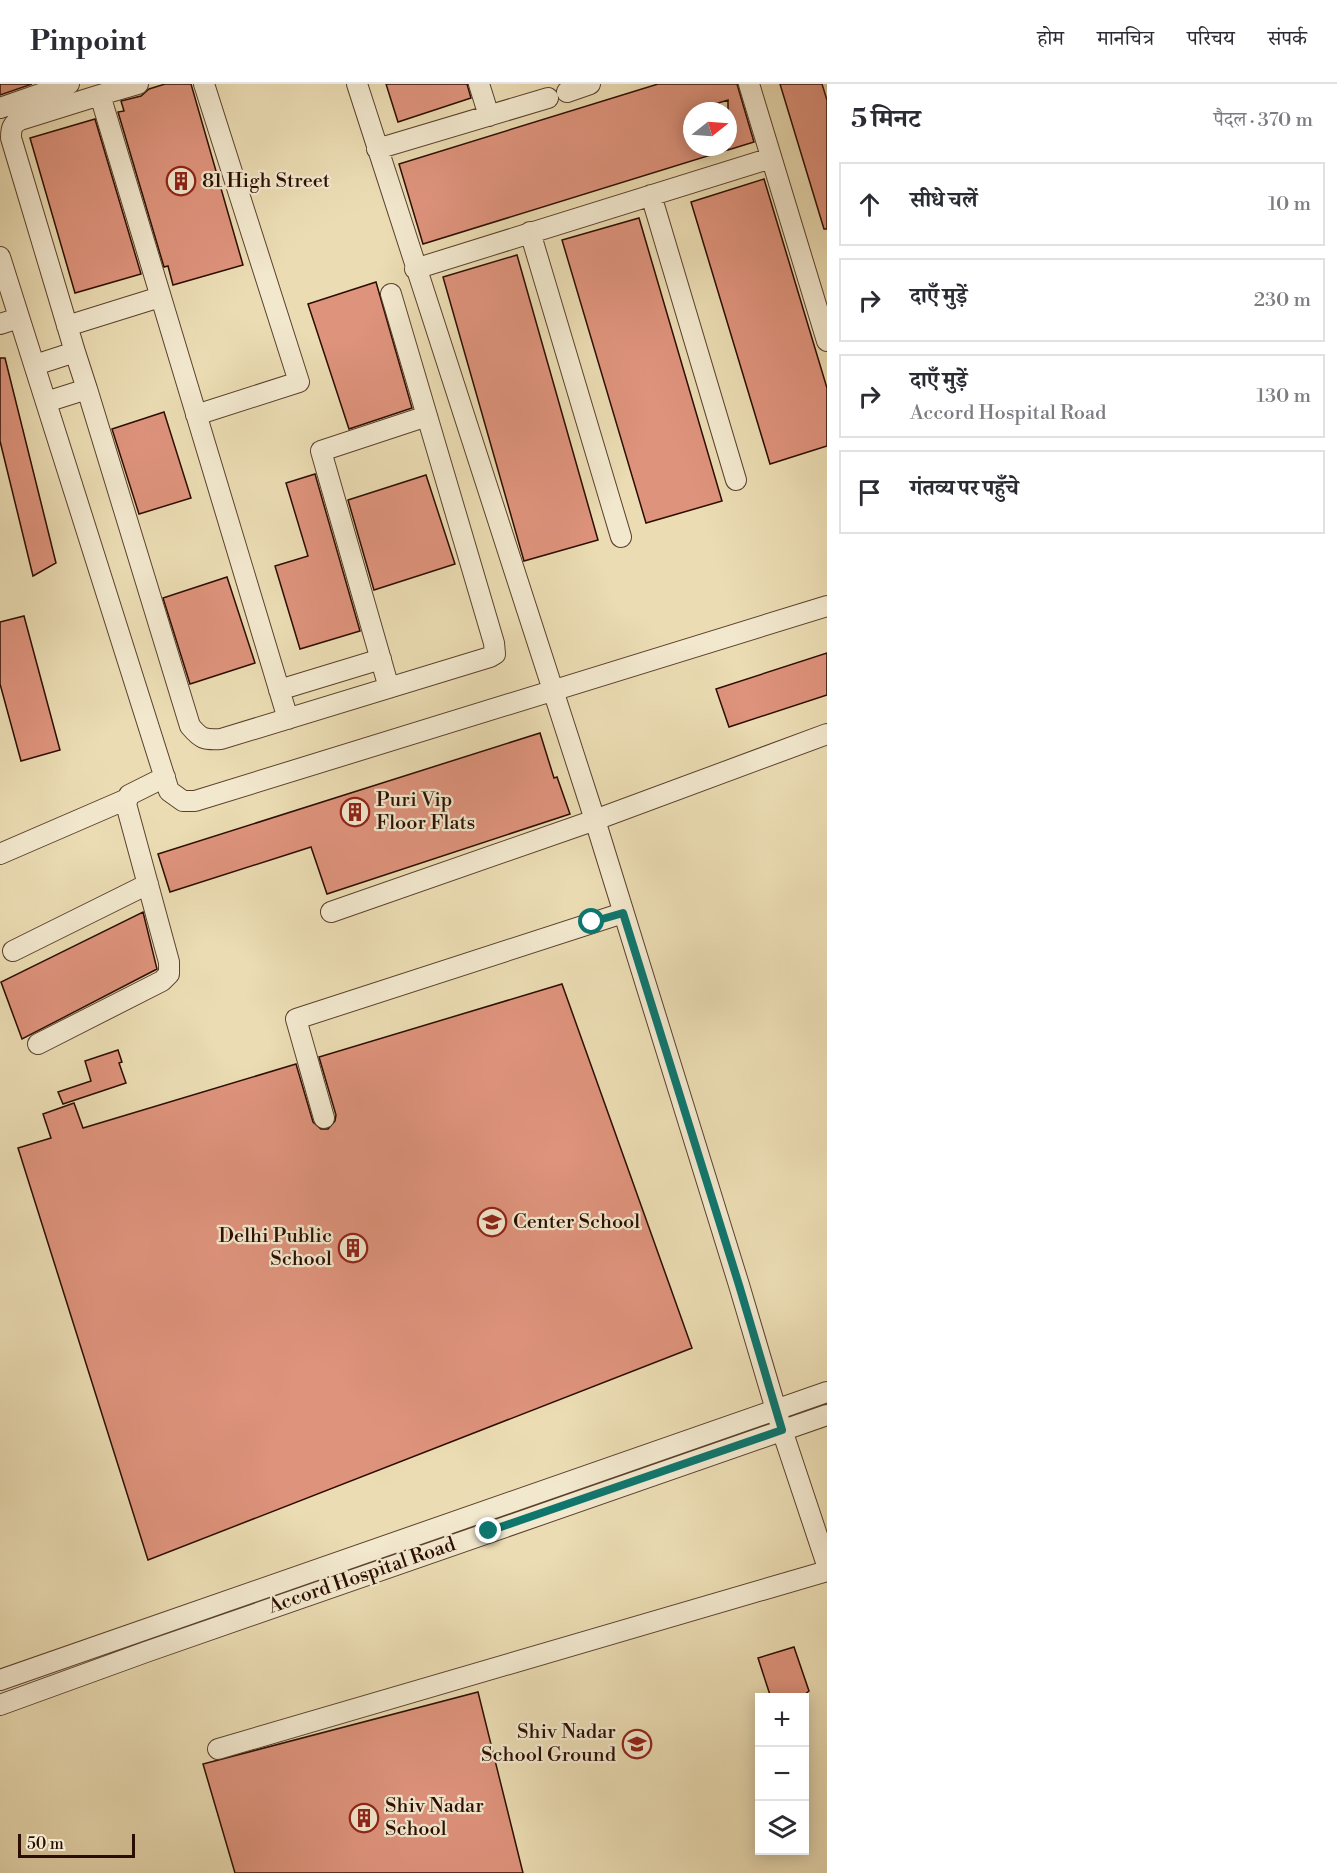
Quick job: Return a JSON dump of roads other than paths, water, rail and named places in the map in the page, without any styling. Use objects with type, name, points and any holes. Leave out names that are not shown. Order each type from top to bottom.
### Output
[{"type":"street","points":[[0,108],[69,84]]},
{"type":"street","points":[[138,84],[20,120],[13,125],[11,138],[190,726],[199,737],[210,740],[221,739],[495,654],[391,294]]},
{"type":"street","points":[[196,415],[299,382],[204,84]]},
{"type":"street","points":[[357,84],[595,820],[739,1285],[775,1410],[827,1565]]},
{"type":"street","points":[[479,84],[489,116]]},
{"type":"street","points":[[377,149],[590,84]]},
{"type":"street","points":[[749,84],[827,341]]},
{"type":"street","points":[[100,95],[288,719]]},
{"type":"street","points":[[415,269],[771,158]]},
{"type":"street","points":[[651,195],[736,480]]},
{"type":"street","points":[[530,232],[621,537]]},
{"type":"street","points":[[0,257],[9,321],[35,365],[169,791],[183,801],[195,801],[827,606]]},
{"type":"street","points":[[67,326],[160,297]]},
{"type":"street","points":[[35,365],[75,352]]},
{"type":"street","points":[[46,402],[87,389]]},
{"type":"street","points":[[389,688],[321,451],[427,416]]},
{"type":"street","points":[[279,690],[381,659]]},
{"type":"street","points":[[332,912],[595,820],[827,734]]},
{"type":"street","points":[[38,1044],[162,981],[169,974],[169,962],[126,804],[129,795],[165,777]]},
{"type":"street","points":[[0,854],[127,799]]},
{"type":"street","points":[[13,951],[148,884]]},
{"type":"street","points":[[324,1118],[296,1019],[623,913]]},
{"type":"street","points":[[0,1680],[827,1392]]},
{"type":"street","name":"Accord Hospital Road","points":[[0,1705],[157,1648],[827,1415]]},
{"type":"street","points":[[218,1749],[827,1571]]},
{"type":"place","name":"81 High Street","points":[[181,181]]},
{"type":"place","name":"Puri Vip Floor Flats","points":[[355,812]]},
{"type":"place","name":"Center School","points":[[492,1222]]},
{"type":"place","name":"Delhi Public School","points":[[353,1248]]},
{"type":"place","name":"Shiv Nadar School Ground","points":[[637,1744]]},
{"type":"place","name":"Shiv Nadar School","points":[[364,1818]]}]
